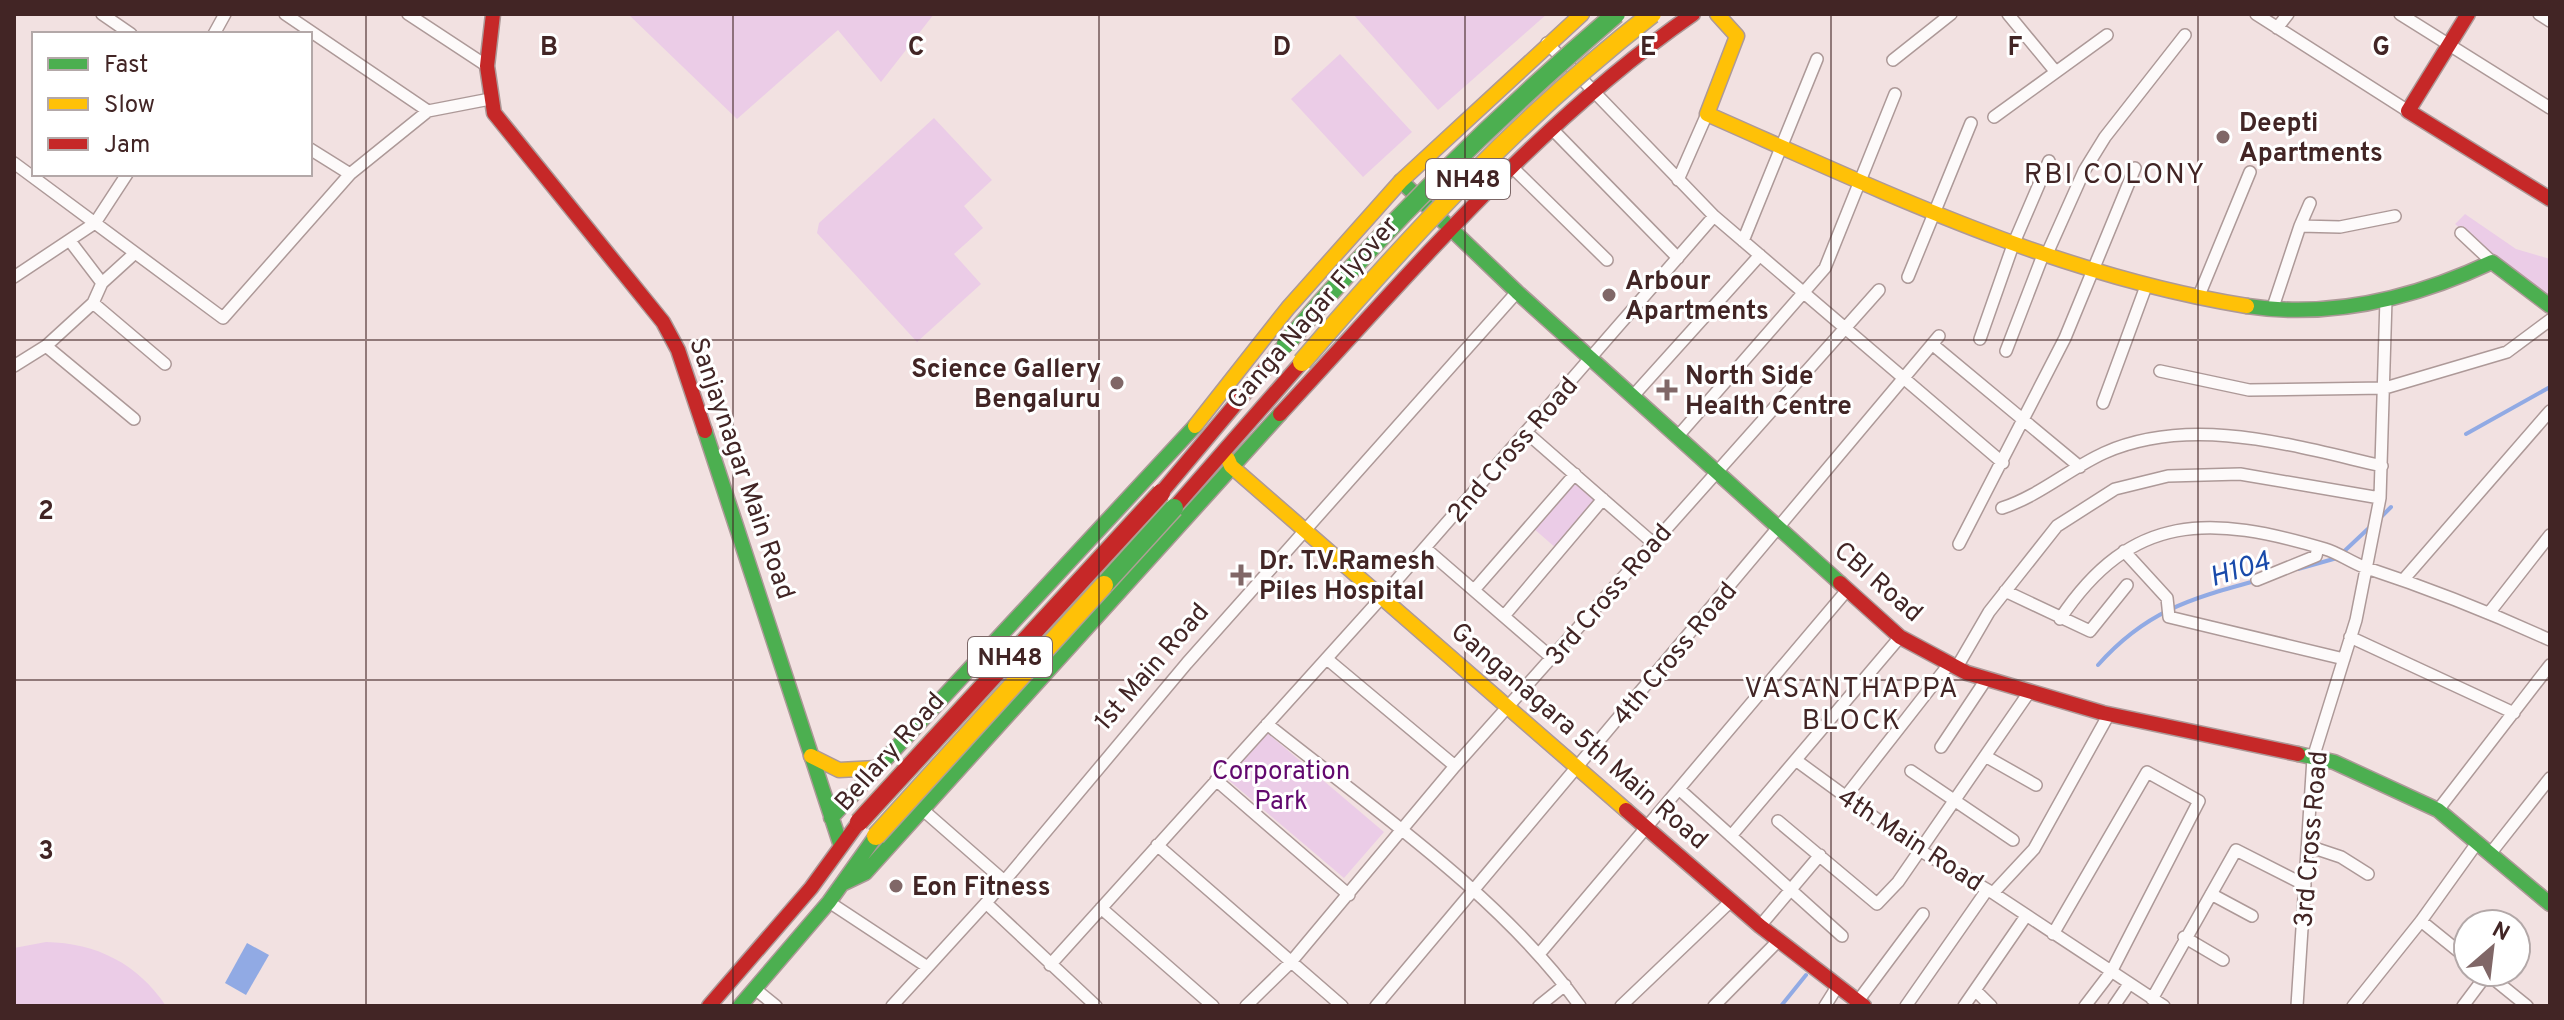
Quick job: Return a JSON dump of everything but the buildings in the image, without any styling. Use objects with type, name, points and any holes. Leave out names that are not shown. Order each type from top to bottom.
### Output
[{"type":"main road","name":"Sanjaynagar Main Road","points":[[493,14],[487,66],[490,99],[500,122],[663,322],[678,350],[841,846]]},
{"type":"main road","points":[[832,822],[921,725],[950,687],[1206,426],[1288,308],[1401,181],[1547,43],[1582,14]]},
{"type":"main road","name":"Ganga Nagar Flyover","points":[[1206,426],[1286,344],[1331,288],[1495,123],[1616,14]]},
{"type":"main road","name":"Ganga Nagar Flyover","points":[[1228,458],[1302,362],[1391,256],[1594,60],[1652,14]]},
{"type":"main road","points":[[844,883],[865,873],[1107,610],[1228,458],[1454,230],[1512,167],[1649,42],[1693,14]]},
{"type":"main road","points":[[1717,14],[1737,36],[1707,114],[2013,245],[2091,273],[2145,289],[2272,310],[2313,311],[2386,299],[2450,282],[2492,262],[2550,306]]},
{"type":"main road","points":[[2468,14],[2408,111],[2550,199]]},
{"type":"main road","name":"CBI Road","points":[[1401,181],[1517,292],[1900,637],[1987,678],[2085,708],[2334,762],[2438,810],[2549,901]]},
{"type":"main road","name":"Bellary Road","points":[[709,1006],[811,888],[859,822],[1161,493],[1206,426]]},
{"type":"main road","name":"Bellary Road","points":[[740,1006],[829,902],[876,836],[1174,508],[1228,458]]},
{"type":"main road","name":"Ganganagara 5th Main Road","points":[[1228,458],[1305,531],[1731,901],[1859,1005]]},
{"type":"main road","points":[[950,687],[996,730]]},
{"type":"main road","points":[[921,725],[963,765]]},
{"type":"main road","points":[[832,822],[877,768],[921,725]]},
{"type":"main road","points":[[811,756],[839,770],[877,768]]},
{"type":"street","points":[[102,14],[128,32]]},
{"type":"street","points":[[215,32],[225,14]]},
{"type":"street","points":[[285,14],[312,32]]},
{"type":"street","points":[[408,14],[487,66]]},
{"type":"street","points":[[1893,60],[1951,14]]},
{"type":"street","points":[[2008,14],[2055,71]]},
{"type":"street","points":[[2256,14],[2408,111]]},
{"type":"street","points":[[2277,28],[2288,14]]},
{"type":"street","points":[[2400,14],[2550,108]]},
{"type":"street","points":[[2539,14],[2550,21]]},
{"type":"street","points":[[312,32],[428,111]]},
{"type":"street","points":[[1994,117],[2107,35]]},
{"type":"street","points":[[2006,351],[2084,171],[2105,137],[2185,35]]},
{"type":"street","points":[[1547,43],[1714,216],[2003,463]]},
{"type":"street","points":[[1743,241],[1817,59]]},
{"type":"street","points":[[1678,436],[1825,268],[1895,94]]},
{"type":"street","points":[[14,163],[223,318],[350,174],[428,111],[490,99]]},
{"type":"street","points":[[1678,180],[1707,114]]},
{"type":"street","points":[[1908,277],[1971,123]]},
{"type":"street","points":[[1552,129],[1678,258]]},
{"type":"street","points":[[312,150],[350,174]]},
{"type":"street","points":[[1980,339],[2013,245],[2049,161]]},
{"type":"street","points":[[1512,167],[1607,260]]},
{"type":"street","points":[[1959,544],[2065,338],[2135,168]]},
{"type":"street","points":[[2198,298],[2250,172]]},
{"type":"street","points":[[14,277],[95,223],[126,176]]},
{"type":"street","points":[[2272,310],[2310,203]]},
{"type":"street","name":"2nd Cross Road","points":[[1050,965],[1382,597],[1714,216]]},
{"type":"street","points":[[2300,226],[2340,227],[2395,216]]},
{"type":"street","points":[[2461,233],[2492,262]]},
{"type":"street","points":[[70,241],[102,283]]},
{"type":"street","points":[[14,366],[46,346],[93,303],[102,283],[135,253]]},
{"type":"street","points":[[1633,396],[1760,255]]},
{"type":"street","points":[[2103,403],[2145,289]]},
{"type":"street","name":"3rd Cross Road","points":[[1253,1004],[1349,895],[1455,766],[1879,290]]},
{"type":"street","name":"1st Main Road","points":[[892,1006],[986,903],[1187,663],[1517,292]]},
{"type":"street","name":"3rd Cross Road","points":[[2297,1006],[2313,758],[2350,637],[2363,566],[2379,504],[2386,299]]},
{"type":"street","points":[[93,303],[165,364]]},
{"type":"street","points":[[2160,371],[2249,390],[2385,388],[2507,352],[2550,320]]},
{"type":"street","name":"4th Cross Road","points":[[1376,1006],[1936,340],[2023,420]]},
{"type":"street","points":[[46,346],[134,419]]},
{"type":"street","points":[[2404,579],[2550,411]]},
{"type":"street","points":[[2023,420],[2080,467]]},
{"type":"street","points":[[1527,433],[1653,543]]},
{"type":"street","points":[[2002,508],[2024,501],[2106,452],[2165,437],[2207,434],[2302,448],[2382,466]]},
{"type":"street","points":[[1474,590],[1575,474]]},
{"type":"street","points":[[1846,796],[1954,665],[1989,612],[2057,526],[2115,489],[2168,476],[2240,474],[2379,504]]},
{"type":"street","points":[[1504,616],[1603,499]]},
{"type":"street","points":[[2060,619],[2083,584],[2124,551],[2149,537],[2197,529],[2227,528],[2277,535],[2320,548],[2404,579],[2550,640]]},
{"type":"street","points":[[2489,613],[2550,535]]},
{"type":"street","points":[[1425,548],[1552,658]]},
{"type":"street","points":[[2257,580],[2316,556],[2320,548]]},
{"type":"street","points":[[2124,551],[2167,598],[2170,612],[2344,659]]},
{"type":"street","points":[[2005,591],[2090,631],[2127,585]]},
{"type":"street","points":[[1540,953],[1848,589]]},
{"type":"street","points":[[1731,836],[1900,637]]},
{"type":"street","points":[[2350,637],[2514,713]]},
{"type":"street","points":[[1327,659],[1455,766]]},
{"type":"street","points":[[2438,810],[2550,665]]},
{"type":"street","points":[[1941,747],[1987,678]]},
{"type":"street","points":[[1778,821],[1877,904],[1919,850],[2030,691]]},
{"type":"street","points":[[1906,1006],[1990,892],[2034,849],[2109,714]]},
{"type":"street","points":[[1267,724],[1400,831],[1540,953],[1580,1006]]},
{"type":"street","points":[[1985,756],[2036,785]]},
{"type":"street","name":"4th Main Road","points":[[1797,761],[1919,850],[1990,892],[2164,1006]]},
{"type":"street","points":[[1911,771],[1952,803],[2013,840]]},
{"type":"street","points":[[2053,934],[2147,772],[2199,801],[2111,972],[2085,1006]]},
{"type":"street","points":[[2353,1006],[2421,921],[2550,778]]},
{"type":"street","points":[[1216,780],[1349,895]]},
{"type":"street","points":[[1680,790],[1842,936]]},
{"type":"street","points":[[923,810],[1003,880]]},
{"type":"street","points":[[1157,845],[1342,1006]]},
{"type":"street","points":[[2308,846],[2341,857],[2368,874]]},
{"type":"street","points":[[2152,999],[2184,937],[2236,850],[2305,885]]},
{"type":"street","points":[[1760,926],[1820,855]]},
{"type":"street","points":[[2211,894],[2252,916]]},
{"type":"street","points":[[1621,1006],[1731,901]]},
{"type":"street","points":[[829,902],[926,966]]},
{"type":"street","points":[[986,903],[1096,1006]]},
{"type":"street","points":[[1101,908],[1213,1006]]},
{"type":"street","points":[[1859,1005],[1923,914]]},
{"type":"street","points":[[1964,1006],[2026,916]]},
{"type":"street","points":[[2421,921],[2452,946]]},
{"type":"street","points":[[2184,937],[2223,960]]},
{"type":"street","points":[[1714,1006],[1778,941]]},
{"type":"street","points":[[2114,1006],[2129,984]]},
{"type":"street","points":[[1539,1006],[1565,985]]},
{"type":"street","points":[[1825,1006],[1837,987]]},
{"type":"street","points":[[2463,1006],[2476,988]]},
{"type":"street","points":[[2505,988],[2527,1006]]},
{"type":"street","points":[[755,989],[776,1006]]},
{"type":"street","points":[[1976,991],[1991,1006]]},
{"type":"green space","points":[[628,14],[934,14],[881,82],[838,30],[737,119]]},
{"type":"green space","points":[[1353,14],[1547,14],[1438,110]]},
{"type":"green space","points":[[1340,54],[1412,132],[1363,177],[1291,99]]},
{"type":"green space","points":[[934,118],[992,180],[964,206],[983,228],[954,254],[981,284],[917,342],[817,233],[819,223]]},
{"type":"green space","points":[[2465,214],[2516,249],[2550,259],[2550,299],[2455,224]]},
{"type":"green space","points":[[1573,482],[1597,502],[1557,549],[1533,528]]},
{"type":"green space","name":"Corporation Park","points":[[1265,731],[1384,832],[1344,878],[1225,777]]},
{"type":"green space","points":[[46,942],[82,947],[115,959],[143,978],[166,1006],[14,1006],[14,948]]},
{"type":"water","points":[[247,943],[269,955],[246,995],[225,983]]},
{"type":"waterway","name":"H104","points":[[2466,434],[2550,387]]},
{"type":"waterway","name":"H104","points":[[2381,517],[2391,507]]},
{"type":"waterway","name":"H104","points":[[2298,569],[2337,558],[2371,526]]},
{"type":"waterway","name":"H104","points":[[2098,665],[2133,632],[2169,610],[2255,581]]},
{"type":"waterway","name":"H104","points":[[1781,1006],[1806,975]]},
{"type":"traffic: fast","points":[[1286,344],[1363,256],[1444,172],[1616,14]]},
{"type":"traffic: fast","points":[[1401,181],[1517,292],[1840,583]]},
{"type":"traffic: fast","points":[[2247,306],[2310,310],[2372,302],[2433,286],[2492,262],[2550,306]]},
{"type":"traffic: fast","points":[[844,883],[865,873],[1280,414]]},
{"type":"traffic: fast","points":[[831,818],[1195,426]]},
{"type":"traffic: fast","points":[[705,431],[841,846]]},
{"type":"traffic: fast","points":[[1104,585],[1174,508]]},
{"type":"traffic: fast","points":[[2298,754],[2334,762],[2438,810],[2550,904]]},
{"type":"traffic: fast","points":[[740,1006],[829,902],[876,836]]},
{"type":"traffic: slow","points":[[1195,426],[1288,308],[1401,181],[1582,14]]},
{"type":"traffic: slow","points":[[1302,362],[1468,179],[1557,94],[1652,14]]},
{"type":"traffic: slow","points":[[1717,14],[1737,36],[1707,114],[1905,201],[2038,252],[2176,292],[2247,306]]},
{"type":"traffic: slow","points":[[1228,459],[1231,466],[1626,810]]},
{"type":"traffic: slow","points":[[876,836],[1104,585]]},
{"type":"traffic: slow","points":[[811,756],[839,770],[877,768]]},
{"type":"traffic: jam","points":[[493,14],[487,66],[494,113],[663,322],[678,350],[705,431]]},
{"type":"traffic: jam","points":[[1280,414],[1476,202],[1581,103],[1693,14]]},
{"type":"traffic: jam","points":[[2468,14],[2408,111],[2550,199]]},
{"type":"traffic: jam","points":[[1161,493],[1286,344]]},
{"type":"traffic: jam","points":[[1174,508],[1302,362]]},
{"type":"traffic: jam","points":[[859,822],[1161,493]]},
{"type":"traffic: jam","points":[[1840,583],[1900,637],[1967,673],[2103,713],[2298,754]]},
{"type":"traffic: jam","points":[[1626,810],[1760,926],[1864,1006]]},
{"type":"traffic: jam","points":[[709,1006],[811,888],[859,822]]},
{"type":"place","name":"Deepti Apartments","points":[[2223,137]]},
{"type":"place","name":"Arbour Apartments","points":[[1609,295]]},
{"type":"place","name":"Science Gallery Bengaluru","points":[[1117,383]]},
{"type":"place","name":"North Side Health Centre","points":[[1667,390]]},
{"type":"place","name":"Dr. T.V.Ramesh Piles Hospital","points":[[1241,575]]},
{"type":"place","name":"Eon Fitness","points":[[896,886]]},
{"type":"district","name":"RBI COLONY","points":[[2115,173]]},
{"type":"district","name":"VASANTHAPPA BLOCK","points":[[1852,703]]}]
